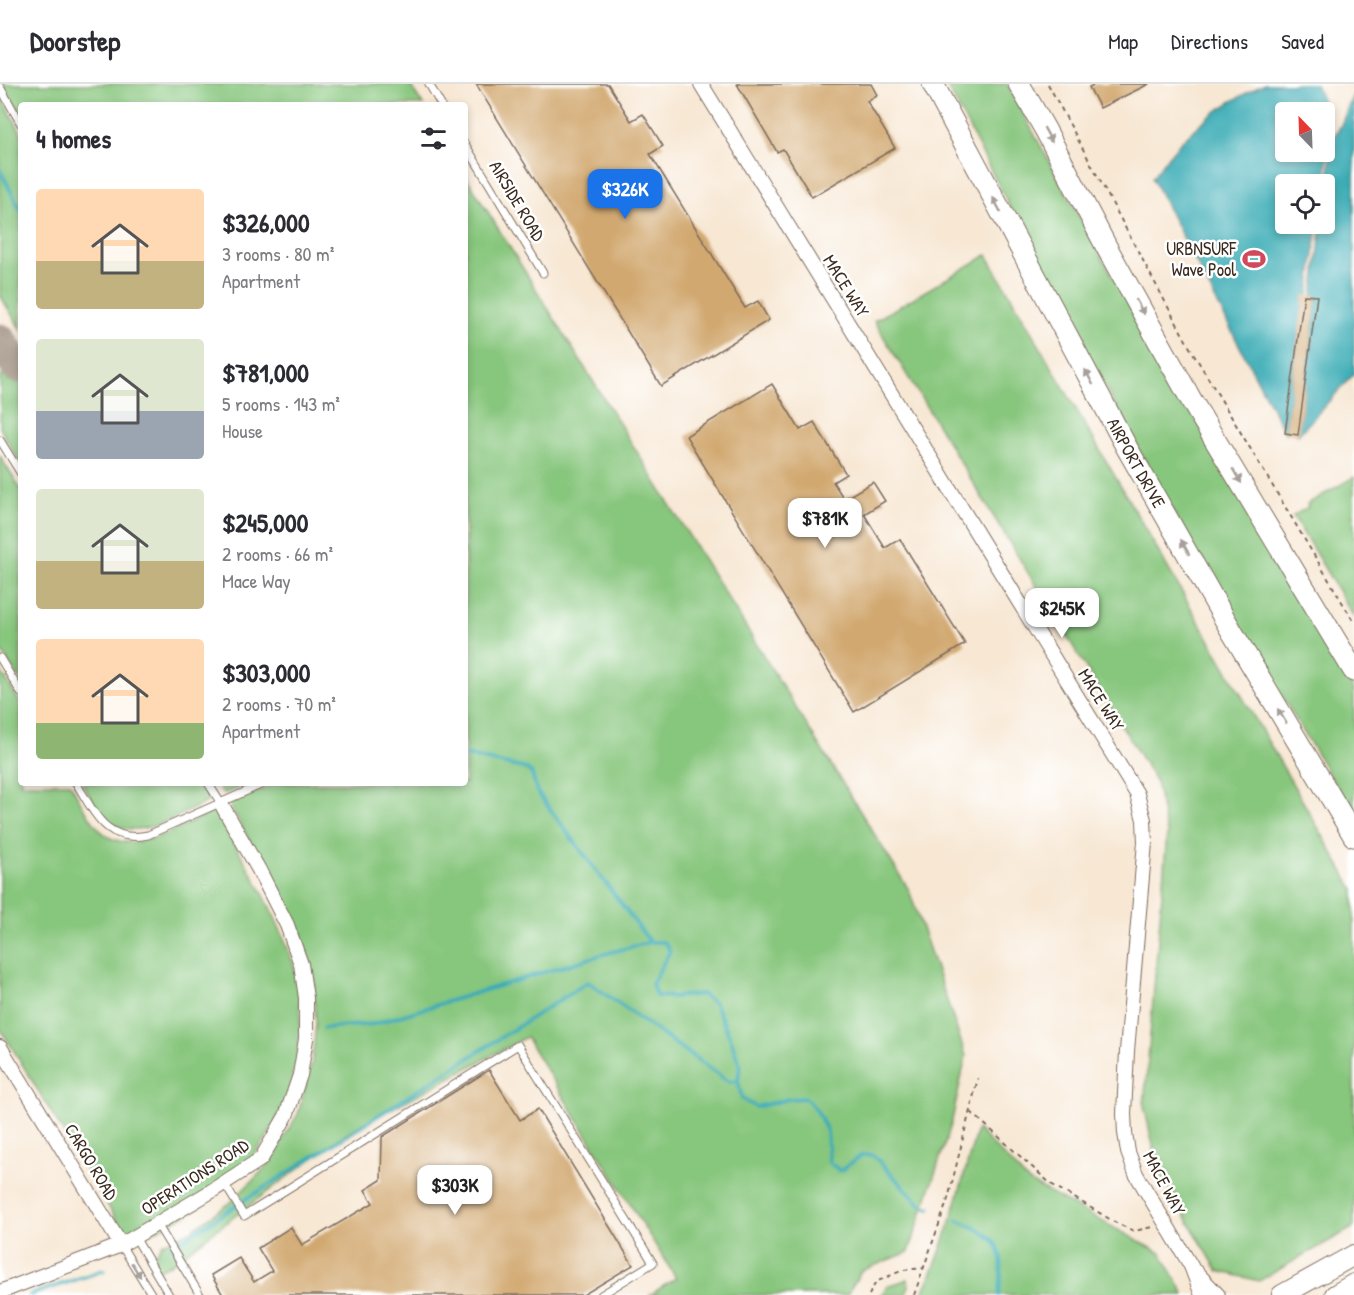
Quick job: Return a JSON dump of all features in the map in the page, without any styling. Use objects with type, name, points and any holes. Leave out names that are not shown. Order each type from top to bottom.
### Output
[{"type":"main road","name":"AIRPORT DRIVE","points":[[933,84],[1127,448],[1231,630],[1354,836]]},
{"type":"main road","points":[[1019,84],[1194,405],[1354,671]]},
{"type":"street","name":"MACE WAY","points":[[701,84],[1137,794],[1144,820],[1145,842],[1127,1051],[1124,1123],[1128,1152],[1136,1174],[1191,1266],[1202,1295]]},
{"type":"street","name":"OPERATIONS ROAD","points":[[0,1292],[121,1245],[224,1184],[261,1159],[286,1116],[300,1075],[306,1029],[306,998],[301,964],[287,925],[222,805]]},
{"type":"street","name":"CARGO ROAD","points":[[0,1047],[121,1245]]},
{"type":"street","points":[[1282,1295],[1354,1255]]},
{"type":"street","name":"MACE WAY","points":[[1191,1266],[1218,1295]]},
{"type":"street","points":[[1335,1295],[1354,1284]]},
{"type":"lane","points":[[429,84],[439,102]]},
{"type":"lane","points":[[0,87],[18,119]]},
{"type":"lane","name":"AIRSIDE ROAD","points":[[468,149],[543,273]]},
{"type":"lane","points":[[0,440],[18,469]]},
{"type":"lane","points":[[0,658],[18,688]]},
{"type":"lane","points":[[78,786],[105,826],[123,836],[136,837],[148,835],[222,805],[259,786]]},
{"type":"lane","points":[[210,786],[222,805]]},
{"type":"lane","points":[[224,1184],[244,1216],[518,1045],[653,1263],[601,1295]]},
{"type":"lane","points":[[157,1224],[200,1295]]},
{"type":"lane","points":[[135,1237],[170,1295]]},
{"type":"lane","name":"CARGO ROAD","points":[[121,1245],[152,1295]]},
{"type":"path","points":[[1048,84],[1188,346],[1354,622]]},
{"type":"path","points":[[914,1295],[948,1199],[978,1078]]},
{"type":"path","points":[[971,1112],[1051,1184],[1118,1224],[1134,1231],[1140,1231],[1151,1228],[1164,1220]]},
{"type":"path","points":[[869,1295],[876,1282],[903,1270],[924,1268]]},
{"type":"green space","points":[[3,84],[410,84],[421,102],[18,102],[18,110]]},
{"type":"green space","points":[[946,84],[1007,84],[1098,251],[1320,625],[1354,691],[1354,816],[1190,543],[1076,334]]},
{"type":"green space","points":[[0,96],[18,127],[18,325],[0,295]]},
{"type":"green space","points":[[468,180],[909,890],[966,1056],[951,1125],[909,1252],[861,1271],[847,1295],[650,1295],[676,1278],[526,1037],[348,1132],[169,1265],[157,1271],[153,1258],[163,1243],[190,1231],[231,1202],[267,1166],[298,1114],[312,1062],[316,1023],[313,974],[300,936],[279,891],[229,804],[269,786],[468,786]]},
{"type":"green space","points":[[987,255],[1354,890],[1354,1227],[1259,1281],[1218,1271],[1159,1172],[1144,1106],[1167,834],[1156,782],[874,321]]},
{"type":"green space","points":[[18,366],[18,460],[0,428],[0,377]]},
{"type":"green space","points":[[0,456],[18,485],[18,677],[0,648]]},
{"type":"green space","points":[[1354,477],[1354,617],[1293,516],[1308,507],[1307,504]]},
{"type":"green space","points":[[0,670],[18,699],[18,786],[72,786],[95,825],[112,839],[126,842],[156,837],[215,811],[250,870],[281,930],[296,973],[300,1015],[296,1066],[289,1090],[280,1113],[254,1156],[238,1175],[199,1207],[130,1242],[0,1028]]},
{"type":"green space","points":[[84,786],[203,786],[211,800],[158,825],[129,829],[116,826],[105,818]]},
{"type":"green space","points":[[218,786],[243,786],[223,794]]},
{"type":"green space","points":[[977,1129],[1029,1182],[1161,1253],[1184,1295],[922,1295],[946,1234]]},
{"type":"green space","points":[[908,1279],[909,1286],[905,1295],[881,1295],[888,1286]]},
{"type":"water","name":"URBNSURF Wave Pool","points":[[1265,84],[1316,84],[1323,102],[1275,102],[1275,162],[1327,162],[1325,174],[1275,174],[1275,234],[1317,234],[1309,295],[1304,295],[1285,433],[1152,178],[1163,162],[1188,135],[1231,102]]},
{"type":"water","points":[[1354,94],[1354,374],[1298,435],[1317,297],[1313,296],[1321,234],[1335,234],[1335,174],[1329,174],[1330,162],[1335,162],[1335,134]]},
{"type":"building","points":[[476,84],[608,84],[631,121],[643,114],[663,146],[650,154],[745,308],[758,301],[769,320],[661,386]]},
{"type":"building","points":[[737,84],[871,84],[877,95],[867,101],[895,148],[812,197],[783,149],[777,152]]},
{"type":"building","points":[[1095,84],[1149,84],[1100,108],[1089,87]]},
{"type":"building","points":[[1304,295],[1317,296],[1298,435],[1285,433]]},
{"type":"building","points":[[772,384],[800,430],[814,422],[846,474],[833,482],[844,499],[873,482],[885,501],[864,514],[885,548],[900,539],[965,644],[854,712],[686,436]]},
{"type":"building","points":[[489,1070],[520,1120],[538,1109],[633,1265],[583,1295],[223,1295],[211,1275],[239,1258],[254,1282],[272,1271],[258,1248],[291,1227],[302,1245],[373,1203],[365,1190],[381,1180],[382,1137]]},
{"type":"waterway","points":[[0,170],[18,205]]},
{"type":"waterway","points":[[468,756],[527,769],[532,774],[537,792],[650,942],[664,942],[670,951],[652,984],[656,996],[702,994],[715,1004],[740,1065],[738,1081],[742,1099],[756,1107],[789,1099],[806,1098],[817,1111],[827,1131],[829,1162],[840,1171],[862,1155],[873,1155],[919,1203],[930,1208]]},
{"type":"waterway","points":[[324,1028],[374,1024],[650,942]]},
{"type":"waterway","points":[[171,1247],[588,982],[729,1082],[738,1081]]},
{"type":"waterway","points":[[958,1220],[984,1233],[998,1247],[1001,1256],[999,1295]]},
{"type":"waterway","points":[[30,1295],[104,1270]]},
{"type":"taxiway","points":[[0,340],[17,367]]},
{"type":"place","name":"URBNSURF Wave Pool","points":[[1254,259]]}]
